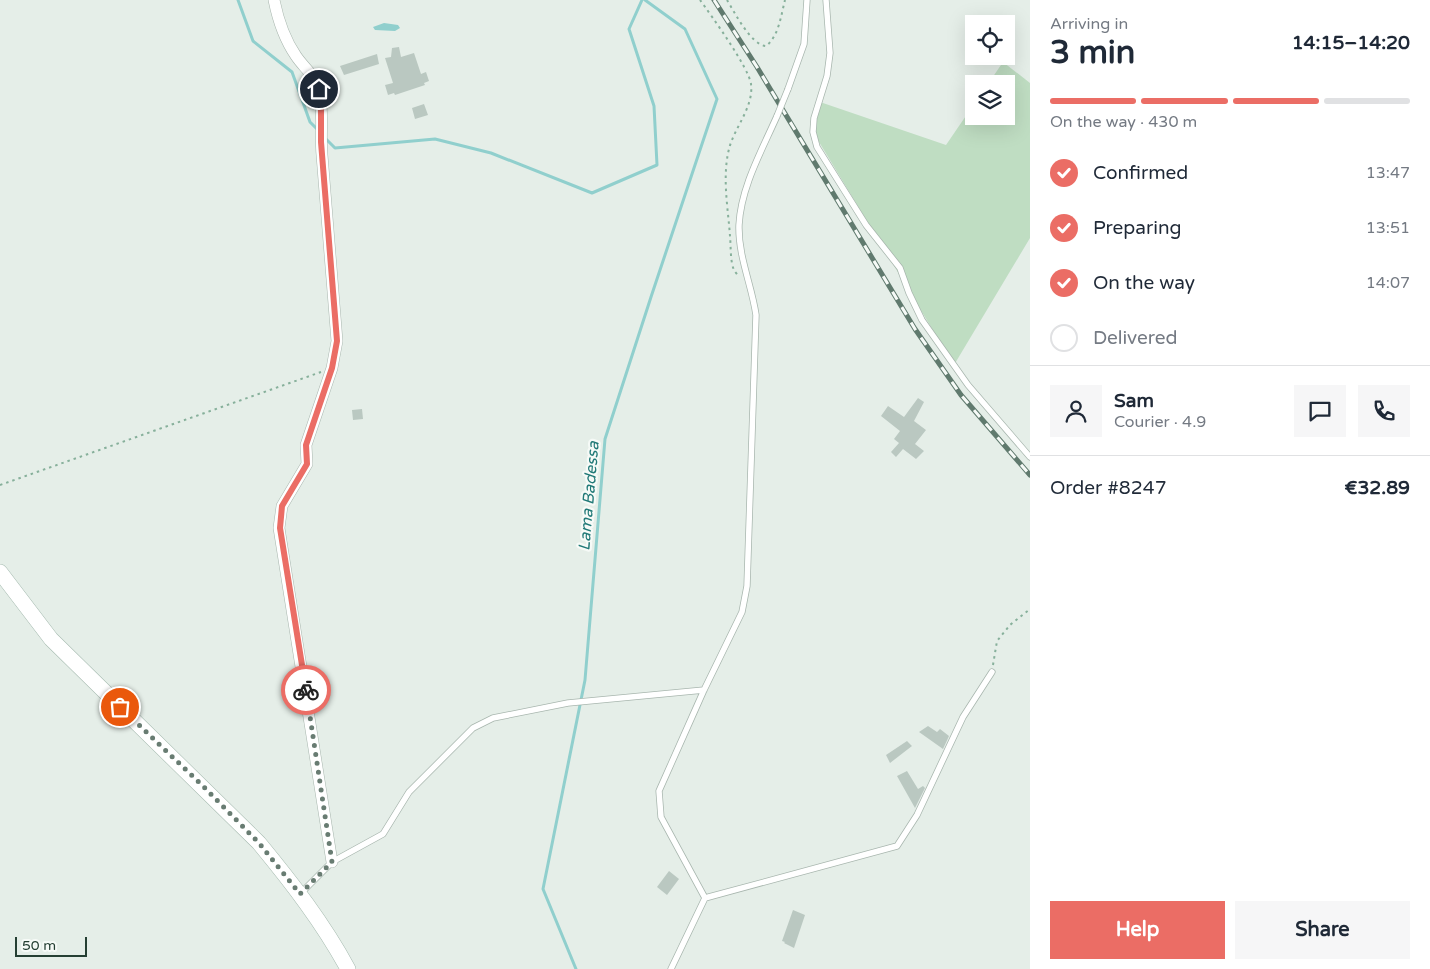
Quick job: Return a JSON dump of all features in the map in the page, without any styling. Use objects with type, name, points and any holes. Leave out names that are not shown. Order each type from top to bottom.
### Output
[{"type":"main road","points":[[0,572],[51,639],[259,843],[320,922],[348,969]]},
{"type":"street","points":[[274,0],[288,43],[314,78],[319,89],[321,103],[321,142],[337,341],[332,368],[308,436],[306,445],[307,464],[282,506],[280,528],[332,862]]},
{"type":"lane","points":[[705,898],[661,817],[659,790],[742,612],[747,586],[756,325],[753,295],[748,284],[741,249],[739,225],[744,196],[753,170],[798,65],[804,44],[807,0]]},
{"type":"lane","points":[[826,0],[830,53],[827,76],[814,118],[812,132],[817,147],[866,225],[900,268],[922,320],[968,385],[1030,457]]},
{"type":"lane","points":[[671,969],[705,898],[897,846],[917,815],[963,717],[992,672]]},
{"type":"lane","points":[[300,894],[332,862],[383,834],[409,792],[472,728],[493,718],[568,703],[704,690]]},
{"type":"path","points":[[700,0],[712,16],[751,83],[748,103],[729,147],[726,176],[734,270],[748,284]]},
{"type":"path","points":[[727,0],[752,38],[760,46],[766,46],[771,42],[777,30],[785,0]]},
{"type":"path","points":[[0,485],[332,368]]},
{"type":"path","points":[[992,672],[997,641],[1010,625],[1030,609]]},
{"type":"green space","points":[[1001,65],[1007,65],[1030,83],[1030,238],[954,365],[813,132],[820,102],[946,145],[965,117],[965,125],[1015,125],[1015,75],[994,75]]},
{"type":"water","points":[[384,23],[398,25],[400,28],[395,31],[375,30],[373,27]]},
{"type":"building","points":[[399,47],[401,57],[414,53],[421,74],[426,72],[429,81],[424,83],[425,85],[395,95],[394,93],[388,95],[385,85],[393,83],[385,58],[391,57],[392,48]]},
{"type":"building","points":[[377,54],[379,64],[344,75],[340,66]]},
{"type":"building","points":[[424,104],[428,115],[415,119],[412,108]]},
{"type":"building","points":[[918,398],[924,402],[914,421],[926,430],[915,444],[924,451],[916,459],[903,449],[896,457],[891,452],[899,443],[894,439],[900,431],[881,416],[888,406],[904,417]]},
{"type":"building","points":[[362,409],[363,419],[353,420],[352,410]]},
{"type":"building","points":[[928,726],[937,732],[940,729],[949,736],[943,749],[919,732]]},
{"type":"building","points":[[907,741],[912,746],[890,763],[886,755]]},
{"type":"building","points":[[907,771],[918,789],[923,786],[925,788],[915,808],[897,776]]},
{"type":"building","points":[[669,871],[679,879],[667,895],[657,887]]},
{"type":"building","points":[[793,910],[805,915],[794,948],[782,941]]},
{"type":"waterway","name":"Lama Badessa","points":[[238,0],[253,41],[292,72],[310,122],[317,129]]},
{"type":"waterway","name":"Lama Badessa","points":[[325,138],[335,148],[435,139],[491,153],[592,193],[657,165],[654,106],[629,29],[642,0]]},
{"type":"waterway","name":"Lama Badessa","points":[[576,969],[543,889],[585,680],[605,439],[717,99],[685,29],[645,0]]},
{"type":"railway","points":[[714,0],[757,67],[915,329],[961,395],[1030,475]]},
{"type":"way so far","points":[[120,707],[203,786],[259,843],[300,894],[332,862],[306,690]]},
{"type":"route","points":[[306,690],[280,528],[282,506],[307,464],[306,445],[332,368],[337,341],[321,142],[319,89]]}]
